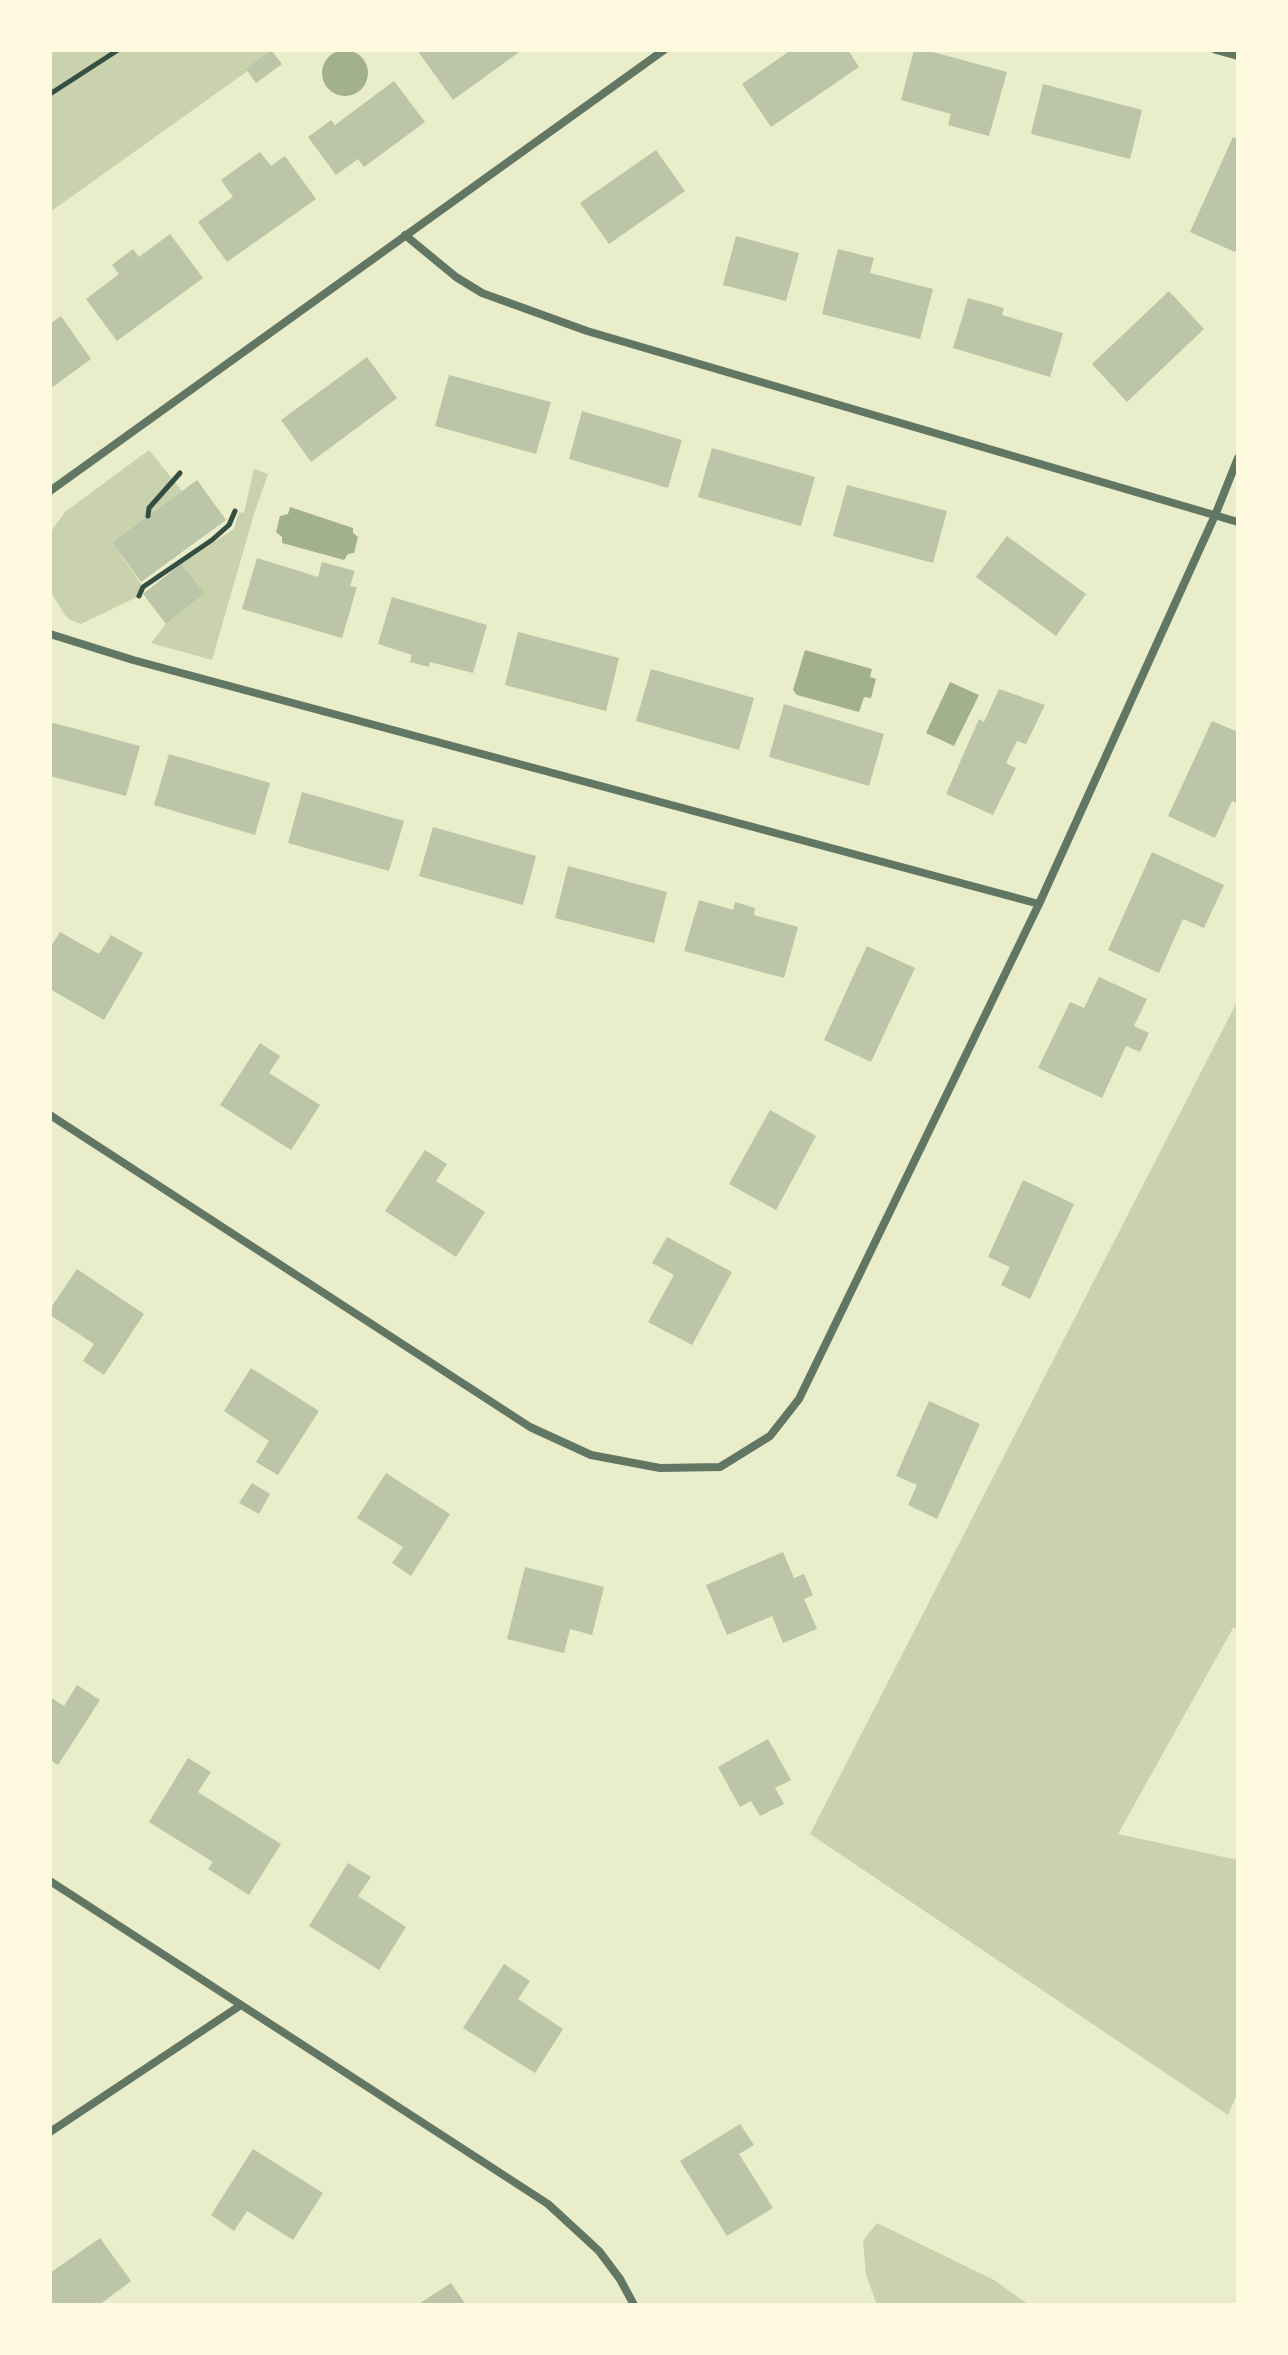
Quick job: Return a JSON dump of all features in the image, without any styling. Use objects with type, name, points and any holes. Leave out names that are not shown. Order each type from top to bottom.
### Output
[{"type":"street","points":[[50,491],[664,50]]},
{"type":"street","points":[[1216,50],[1238,56]]},
{"type":"street","points":[[405,235],[456,277],[482,293],[587,331],[1216,513],[1238,522]]},
{"type":"street","points":[[50,1115],[530,1427],[591,1455],[660,1468],[720,1467],[770,1436],[799,1399],[1039,904],[1238,458]]},
{"type":"street","points":[[50,634],[133,660],[1039,904]]},
{"type":"street","points":[[50,1881],[548,2204],[599,2251],[634,2305]]},
{"type":"street","points":[[50,2132],[241,2005]]},
{"type":"path","points":[[50,94],[118,50]]},
{"type":"path","points":[[148,516],[149,508],[180,473]]},
{"type":"path","points":[[139,596],[143,587],[175,567],[229,525],[235,511]]},
{"type":"shaded area","points":[[50,50],[277,50],[50,212]]},
{"type":"shaded area","points":[[345,50],[361,57],[368,73],[361,89],[345,96],[329,89],[322,73],[329,57]]},
{"type":"shaded area","points":[[149,450],[182,491],[112,542],[143,587],[139,596],[81,624],[70,620],[50,591],[50,533],[65,512]]},
{"type":"shaded area","points":[[254,469],[268,474],[212,660],[151,643],[166,624],[205,593],[181,564],[234,529],[239,512],[244,513]]},
{"type":"shaded area","points":[[290,507],[353,528],[353,533],[358,537],[354,553],[348,554],[344,560],[282,543],[282,537],[276,532],[280,516],[288,514]]},
{"type":"shaded area","points":[[805,650],[872,669],[870,677],[876,679],[871,698],[864,697],[859,712],[797,695],[793,690]]},
{"type":"shaded area","points":[[950,682],[979,695],[954,746],[926,733]]},
{"type":"shaded area","points":[[1238,1000],[1238,1628],[1233,1628],[1118,1834],[1238,1860],[1238,2092],[1228,2115],[810,1834]]},
{"type":"shaded area","points":[[877,2223],[994,2280],[1029,2305],[877,2305],[866,2274],[863,2241]]},
{"type":"building","points":[[271,50],[282,64],[256,83],[246,69]]},
{"type":"building","points":[[417,50],[522,50],[453,100]]},
{"type":"building","points":[[791,50],[848,50],[859,67],[771,127],[742,84]]},
{"type":"building","points":[[914,50],[925,50],[1007,72],[989,136],[948,125],[951,114],[901,100]]},
{"type":"building","points":[[394,81],[425,122],[364,167],[358,159],[336,175],[308,137],[331,120],[335,125]]},
{"type":"building","points":[[1043,84],[1142,110],[1130,159],[1031,134]]},
{"type":"building","points":[[1233,137],[1238,139],[1238,246],[1235,252],[1190,232]]},
{"type":"building","points":[[656,150],[685,191],[609,244],[580,203]]},
{"type":"building","points":[[260,152],[271,166],[285,156],[316,199],[227,262],[198,222],[233,197],[221,180]]},
{"type":"building","points":[[170,234],[203,278],[117,341],[86,299],[119,274],[112,265],[133,249],[139,257]]},
{"type":"building","points":[[736,236],[799,253],[786,301],[723,285]]},
{"type":"building","points":[[838,249],[874,258],[870,273],[933,289],[920,339],[822,314]]},
{"type":"building","points":[[1169,291],[1204,329],[1127,402],[1092,364]]},
{"type":"building","points":[[968,298],[1004,308],[1002,315],[1063,333],[1050,377],[953,348]]},
{"type":"building","points":[[61,316],[91,359],[50,389],[50,324]]},
{"type":"building","points":[[367,357],[397,398],[311,462],[281,420]]},
{"type":"building","points":[[449,375],[551,402],[536,454],[435,426]]},
{"type":"building","points":[[582,411],[682,440],[668,488],[569,459]]},
{"type":"building","points":[[712,448],[815,477],[801,526],[698,497]]},
{"type":"building","points":[[197,480],[226,520],[141,582],[112,542]]},
{"type":"building","points":[[847,485],[947,511],[933,563],[833,536]]},
{"type":"building","points":[[1007,536],[1086,594],[1056,636],[976,577]]},
{"type":"building","points":[[257,558],[318,577],[322,562],[355,571],[350,586],[357,587],[342,638],[242,609]]},
{"type":"building","points":[[181,564],[205,593],[166,624],[143,594]]},
{"type":"building","points":[[392,597],[487,625],[473,673],[430,662],[429,667],[410,662],[412,655],[378,644]]},
{"type":"building","points":[[518,632],[619,658],[606,711],[505,685]]},
{"type":"building","points":[[651,669],[754,698],[739,750],[636,721]]},
{"type":"building","points":[[999,689],[1045,705],[1026,744],[1017,741],[1006,763],[1016,768],[993,815],[946,794],[979,719],[984,722]]},
{"type":"building","points":[[784,704],[884,734],[869,786],[769,757]]},
{"type":"building","points":[[1212,721],[1238,732],[1238,804],[1232,801],[1215,838],[1168,816]]},
{"type":"building","points":[[50,722],[140,746],[126,796],[50,776]]},
{"type":"building","points":[[169,754],[270,783],[255,835],[154,805]]},
{"type":"building","points":[[302,792],[404,821],[389,871],[288,843]]},
{"type":"building","points":[[433,827],[536,856],[523,905],[419,876]]},
{"type":"building","points":[[1152,852],[1224,885],[1204,928],[1183,919],[1159,973],[1108,950]]},
{"type":"building","points":[[568,866],[667,892],[654,943],[555,918]]},
{"type":"building","points":[[699,900],[733,910],[735,902],[755,908],[754,915],[798,927],[784,978],[684,951]]},
{"type":"building","points":[[60,932],[99,954],[111,935],[143,953],[104,1020],[50,989],[50,948]]},
{"type":"building","points":[[867,946],[915,968],[871,1062],[824,1040]]},
{"type":"building","points":[[1099,977],[1147,999],[1134,1026],[1149,1033],[1140,1052],[1126,1046],[1102,1098],[1038,1068],[1070,1002],[1084,1008]]},
{"type":"building","points":[[260,1043],[280,1056],[269,1073],[320,1105],[291,1150],[220,1105]]},
{"type":"building","points":[[770,1110],[816,1136],[776,1210],[729,1184]]},
{"type":"building","points":[[425,1150],[447,1164],[436,1181],[485,1212],[456,1257],[385,1211]]},
{"type":"building","points":[[1023,1180],[1074,1204],[1030,1299],[1001,1285],[1010,1267],[988,1257]]},
{"type":"building","points":[[667,1237],[732,1272],[692,1345],[648,1322],[674,1275],[652,1263]]},
{"type":"building","points":[[77,1269],[144,1314],[104,1375],[83,1361],[94,1344],[50,1315],[50,1309]]},
{"type":"building","points":[[251,1368],[319,1411],[278,1475],[256,1462],[269,1441],[224,1411]]},
{"type":"building","points":[[929,1401],[980,1424],[937,1519],[908,1505],[917,1485],[896,1476]]},
{"type":"building","points":[[386,1473],[450,1514],[411,1576],[392,1563],[403,1547],[357,1518]]},
{"type":"building","points":[[252,1483],[270,1494],[259,1514],[239,1503]]},
{"type":"building","points":[[783,1552],[794,1578],[804,1574],[813,1595],[804,1599],[817,1629],[783,1643],[772,1616],[727,1635],[706,1585]]},
{"type":"building","points":[[525,1567],[604,1587],[592,1635],[570,1629],[564,1653],[507,1639]]},
{"type":"building","points":[[77,1685],[100,1700],[58,1765],[50,1760],[50,1697],[64,1706]]},
{"type":"building","points":[[768,1739],[791,1780],[775,1788],[784,1804],[760,1816],[751,1801],[740,1807],[718,1767]]},
{"type":"building","points":[[188,1758],[211,1772],[198,1792],[281,1844],[249,1895],[208,1869],[213,1862],[149,1822]]},
{"type":"building","points":[[348,1863],[371,1877],[358,1896],[406,1927],[379,1970],[309,1926]]},
{"type":"building","points":[[504,1964],[530,1981],[518,1999],[563,2029],[535,2073],[463,2028]]},
{"type":"building","points":[[740,2124],[754,2145],[739,2154],[773,2208],[727,2236],[680,2161]]},
{"type":"building","points":[[253,2149],[323,2193],[293,2240],[247,2211],[234,2231],[211,2215]]},
{"type":"building","points":[[100,2238],[131,2281],[99,2305],[50,2305],[50,2273]]},
{"type":"building","points":[[451,2283],[466,2305],[417,2305]]}]
